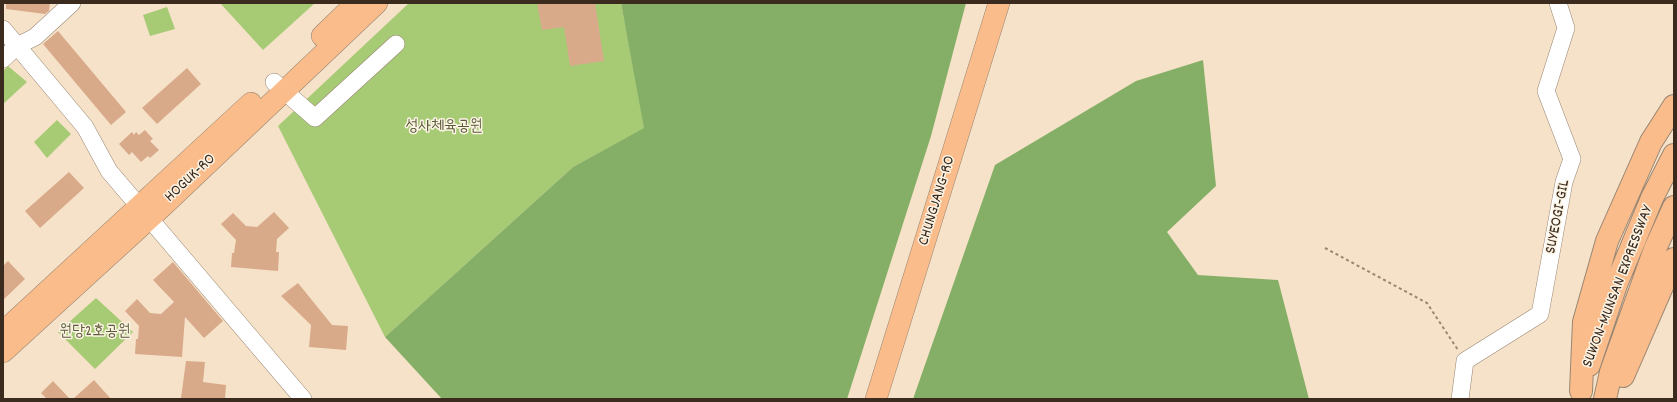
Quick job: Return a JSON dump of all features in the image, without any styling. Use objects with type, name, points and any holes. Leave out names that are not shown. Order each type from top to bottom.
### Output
[{"type":"highway","points":[[1580,395],[1584,322],[1607,241],[1651,142],[1674,106]]},
{"type":"highway","name":"SUWON-MUNSAN EXPRESSWAY","points":[[1580,395],[1617,282],[1652,198],[1674,155]]},
{"type":"highway","name":"SUWON-MUNSAN EXPRESSWAY","points":[[1604,399],[1611,372],[1655,249],[1674,207]]},
{"type":"highway","points":[[1613,399],[1674,259]]},
{"type":"main road","name":"HOGUK-RO","points":[[279,86],[356,3]]},
{"type":"main road","name":"HOGUK-RO","points":[[3,352],[144,213],[279,86],[377,3]]},
{"type":"main road","name":"CHUNGJANG-RO","points":[[876,399],[999,3]]},
{"type":"main road","name":"HOGUK-RO","points":[[3,332],[144,213]]},
{"type":"street","points":[[3,59],[17,46],[35,37],[72,3]]},
{"type":"street","name":"SUYEOGI-GIL","points":[[1465,361],[1540,314],[1564,182],[1572,159],[1546,91],[1566,28],[1558,3]]},
{"type":"street","points":[[3,29],[85,127],[109,171],[303,399]]},
{"type":"street","points":[[279,86],[315,118],[396,44]]},
{"type":"street","points":[[1460,399],[1465,361]]},
{"type":"path","points":[[1325,248],[1427,303],[1465,361]]},
{"type":"green space","points":[[220,3],[315,3],[263,50]]},
{"type":"green space","name":"성사체육공원","points":[[409,3],[621,3],[645,128],[573,167],[385,337],[278,126]]},
{"type":"green space","points":[[621,3],[966,3],[931,136],[847,399],[442,399],[385,337],[573,167],[644,128]]},
{"type":"green space","points":[[167,7],[175,29],[150,36],[143,15]]},
{"type":"green space","points":[[1203,60],[1216,186],[1167,232],[1198,275],[1278,280],[1309,399],[913,399],[995,165],[1136,81]]},
{"type":"green space","points":[[8,66],[27,82],[3,104],[3,71]]},
{"type":"green space","points":[[57,120],[71,134],[47,158],[34,142]]},
{"type":"green space","name":"원당2호공원","points":[[96,298],[133,332],[95,369],[58,332]]},
{"type":"building","points":[[6,3],[50,3],[49,11],[45,14],[6,9]]},
{"type":"building","points":[[537,3],[595,3],[604,61],[570,66],[564,27],[542,30]]},
{"type":"building","points":[[58,31],[126,112],[111,125],[43,44]]},
{"type":"building","points":[[187,68],[201,84],[157,124],[142,108]]},
{"type":"building","points":[[145,130],[153,139],[150,141],[159,150],[150,158],[148,156],[141,162],[132,152],[129,155],[119,144],[132,132],[134,135],[136,132],[139,135]]},
{"type":"building","points":[[69,172],[84,188],[40,228],[25,211]]},
{"type":"building","points":[[274,212],[289,228],[277,239],[276,252],[279,252],[278,271],[231,267],[232,253],[234,253],[236,240],[221,224],[233,213],[246,226],[257,227]]},
{"type":"building","points":[[8,261],[25,279],[3,300],[3,266]]},
{"type":"building","points":[[173,262],[223,321],[204,338],[185,317],[182,357],[135,354],[139,326],[125,311],[137,299],[150,313],[161,314],[174,302],[153,280]]},
{"type":"building","points":[[298,283],[332,325],[348,326],[346,350],[309,347],[311,325],[281,296]]},
{"type":"building","points":[[186,361],[205,362],[203,382],[226,385],[225,399],[181,398]]},
{"type":"building","points":[[94,380],[111,399],[73,399]]},
{"type":"building","points":[[53,381],[70,399],[47,399],[41,393]]}]
